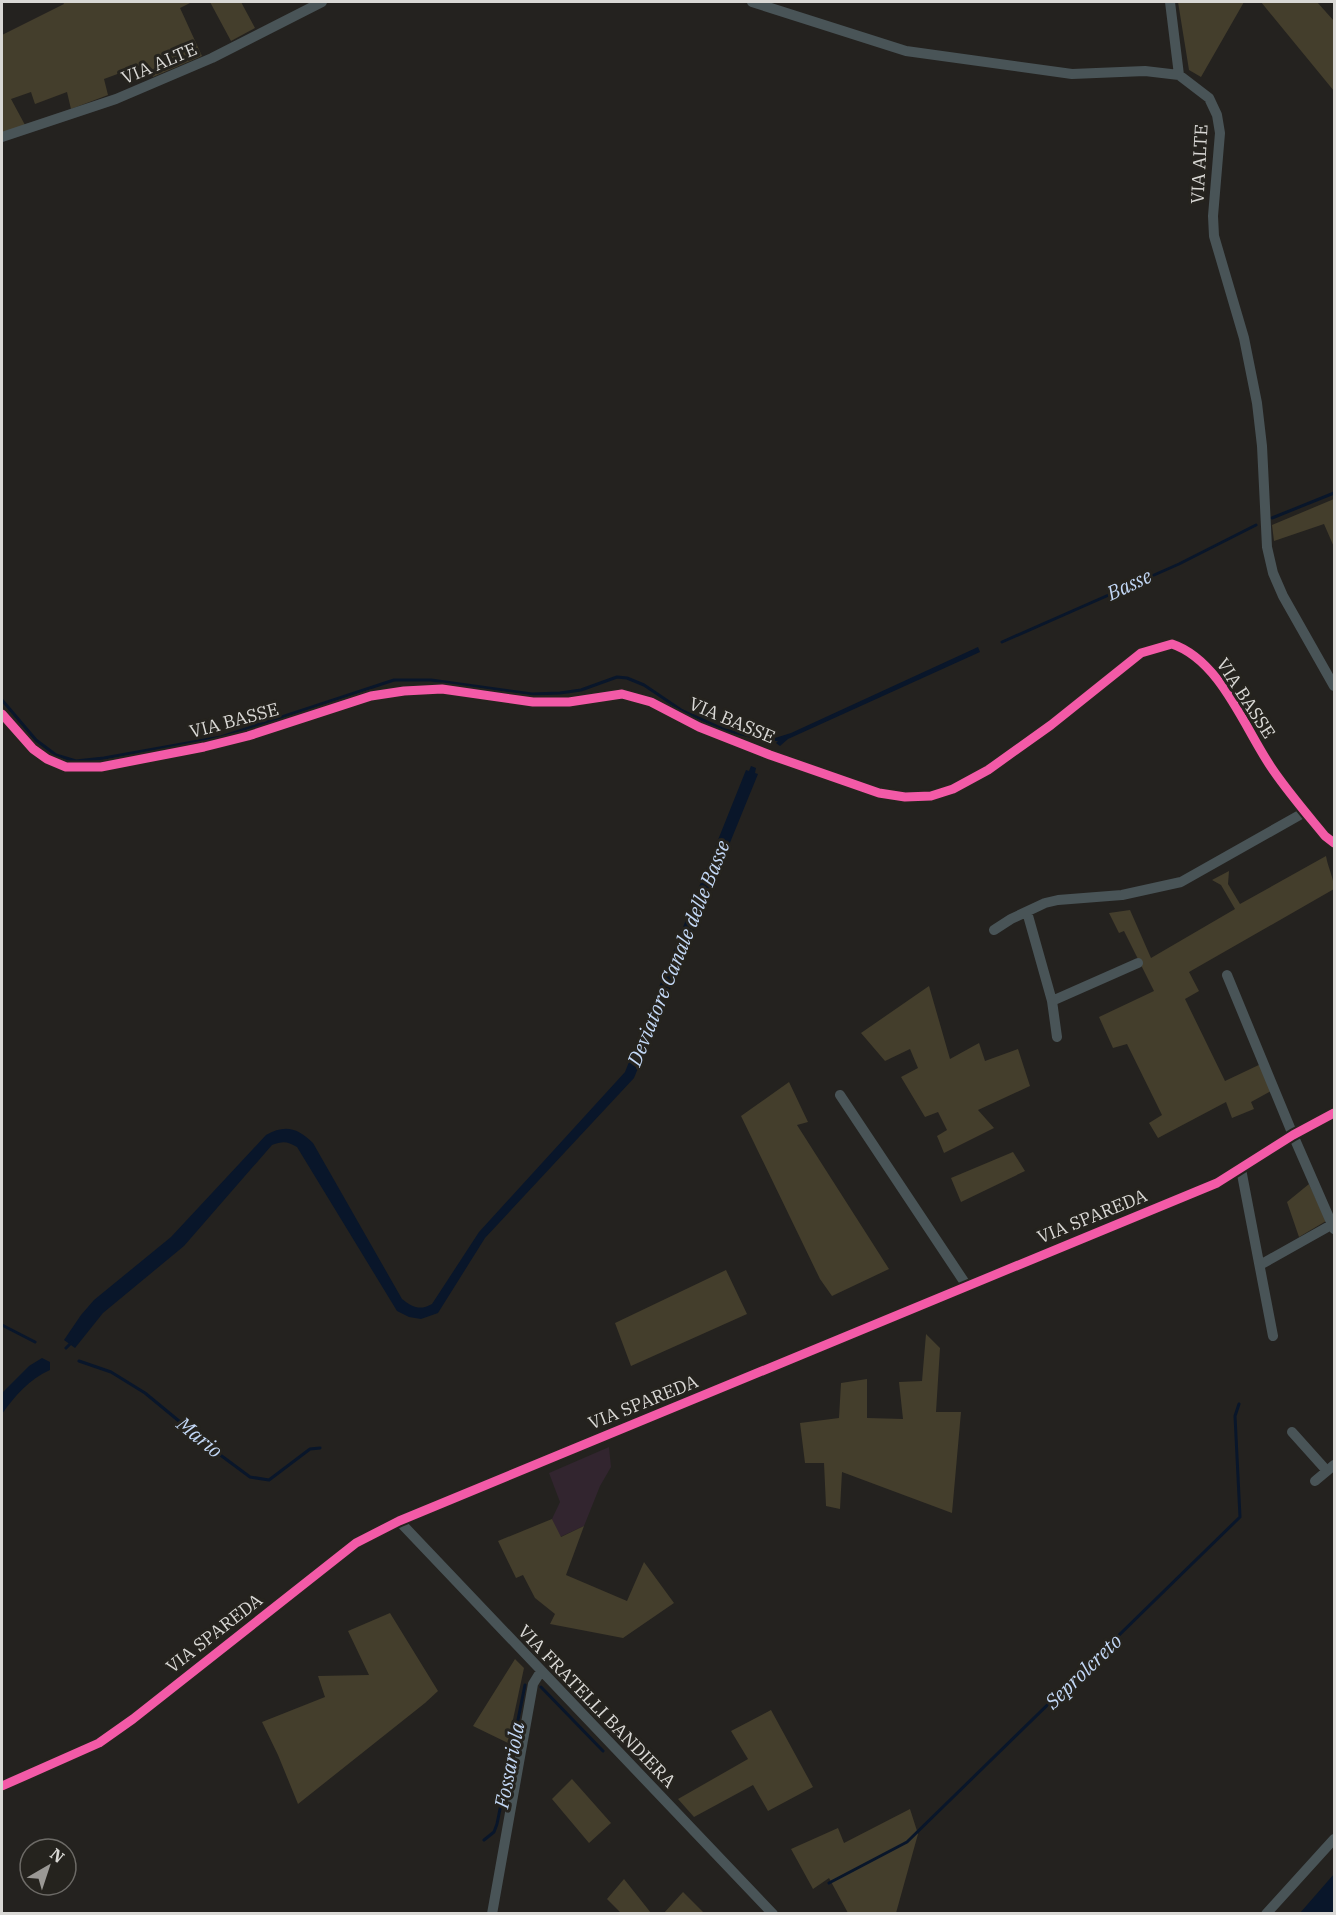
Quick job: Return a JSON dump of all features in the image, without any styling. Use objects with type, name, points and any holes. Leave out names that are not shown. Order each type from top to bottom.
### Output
[{"type":"street","name":"VIA ALTE","points":[[2,137],[116,99],[212,58],[322,2]]},
{"type":"street","points":[[752,2],[906,51],[1072,74],[1145,71],[1179,75],[1170,2]]},
{"type":"street","name":"VIA ALTE","points":[[1179,75],[1209,98],[1217,115],[1220,133],[1213,216],[1214,236],[1244,338],[1257,403],[1262,446],[1267,547],[1273,573],[1283,596],[1335,686]]},
{"type":"street","name":"VIA BASSE","points":[[2,714],[33,749],[47,759],[66,767],[101,767],[248,736],[371,696],[404,691],[442,689],[533,702],[569,702],[622,694],[651,702],[699,727],[770,755],[879,793],[905,797],[931,796],[953,789],[988,770],[1051,725],[1141,654],[1172,644],[1195,655],[1209,668],[1271,768],[1325,836],[1335,843]]},
{"type":"street","points":[[994,930],[1045,903],[1122,895],[1181,882],[1305,812]]},
{"type":"street","points":[[1027,912],[1052,1001],[1057,1037]]},
{"type":"street","points":[[1052,1001],[1138,963]]},
{"type":"street","points":[[1227,975],[1293,1135],[1334,1226],[1260,1265]]},
{"type":"street","points":[[840,1095],[967,1286]]},
{"type":"street","name":"VIA SPAREDA","points":[[2,1786],[99,1743],[134,1719],[356,1543],[399,1521],[1217,1183],[1293,1135],[1335,1113]]},
{"type":"street","points":[[1241,1169],[1273,1336]]},
{"type":"street","points":[[1292,1432],[1331,1468],[1315,1481]]},
{"type":"street","name":"VIA FRATELLI BANDIERA","points":[[399,1521],[773,1914]]},
{"type":"street","points":[[492,1914],[533,1684],[541,1671]]},
{"type":"street","points":[[1266,1914],[1335,1839]]},
{"type":"shaded area","points":[[63,2],[192,2],[180,8],[202,56],[153,77],[147,63],[104,79],[108,95],[71,109],[67,92],[35,104],[31,92],[11,99],[25,125],[2,133],[2,35],[64,4]]},
{"type":"shaded area","points":[[210,2],[241,2],[255,28],[231,41]]},
{"type":"shaded area","points":[[1178,2],[1244,2],[1201,77],[1189,70]]},
{"type":"shaded area","points":[[1261,2],[1317,2],[1334,21],[1334,91]]},
{"type":"shaded area","points":[[1334,499],[1334,547],[1324,524],[1274,541],[1272,525]]},
{"type":"shaded area","points":[[1326,856],[1334,889],[1189,972],[1199,991],[1185,999],[1225,1081],[1263,1063],[1271,1091],[1251,1102],[1254,1109],[1232,1118],[1226,1102],[1158,1138],[1149,1123],[1162,1115],[1127,1044],[1113,1048],[1099,1017],[1154,991],[1124,931],[1119,933],[1109,913],[1130,910],[1151,958],[1235,909],[1221,885],[1212,880],[1229,871],[1228,884],[1240,904]]},
{"type":"shaded area","points":[[929,986],[950,1059],[979,1043],[985,1061],[1018,1049],[1030,1086],[978,1110],[994,1128],[944,1153],[937,1136],[947,1130],[938,1112],[925,1117],[901,1077],[918,1068],[910,1049],[885,1061],[861,1033]]},
{"type":"shaded area","points":[[789,1082],[808,1122],[797,1125],[889,1269],[832,1296],[820,1279],[741,1116]]},
{"type":"shaded area","points":[[1013,1152],[1025,1171],[961,1202],[951,1178]]},
{"type":"shaded area","points":[[1309,1184],[1326,1221],[1299,1237],[1287,1202]]},
{"type":"shaded area","points":[[726,1270],[747,1314],[631,1366],[615,1323]]},
{"type":"shaded area","points":[[926,1334],[940,1348],[936,1412],[961,1412],[952,1513],[842,1472],[840,1509],[826,1506],[824,1463],[805,1463],[800,1423],[839,1418],[841,1383],[867,1379],[867,1418],[903,1419],[899,1382],[922,1381]]},
{"type":"shaded area","points":[[609,1447],[611,1467],[600,1486],[584,1526],[560,1537],[552,1519],[560,1502],[549,1473]]},
{"type":"shaded area","points":[[552,1519],[561,1537],[584,1526],[566,1575],[627,1601],[644,1562],[674,1603],[623,1638],[550,1624],[555,1614],[535,1598],[523,1575],[516,1578],[498,1541]]},
{"type":"shaded area","points":[[390,1613],[438,1691],[298,1804],[262,1722],[325,1697],[318,1676],[369,1675],[348,1631]]},
{"type":"shaded area","points":[[515,1659],[524,1668],[508,1743],[473,1726]]},
{"type":"shaded area","points":[[771,1710],[813,1787],[768,1811],[753,1785],[694,1817],[678,1799],[748,1759],[731,1731]]},
{"type":"shaded area","points":[[572,1779],[611,1823],[589,1843],[552,1799]]},
{"type":"shaded area","points":[[910,1809],[918,1834],[896,1913],[848,1913],[829,1878],[813,1889],[791,1849],[838,1828],[844,1843]]},
{"type":"shaded area","points":[[624,1879],[651,1913],[621,1913],[607,1899]]},
{"type":"shaded area","points":[[683,1892],[704,1913],[664,1913]]},
{"type":"water","points":[[978,647],[980,652],[788,739],[780,746],[776,743],[778,741],[775,741],[775,738],[791,733]]},
{"type":"water","points":[[751,766],[756,768],[755,773],[758,774],[634,1078],[485,1238],[438,1313],[421,1319],[409,1317],[397,1311],[297,1147],[282,1142],[272,1145],[184,1246],[103,1313],[75,1348],[64,1340],[94,1300],[171,1237],[266,1135],[285,1129],[297,1131],[313,1143],[402,1299],[416,1307],[432,1304],[479,1232],[625,1072],[746,770],[749,771]]},
{"type":"water","points":[[42,1358],[50,1362],[50,1370],[35,1378],[23,1389],[2,1414],[2,1393],[29,1366]]},
{"type":"water","points":[[1334,1874],[1334,1913],[1300,1913]]},
{"type":"waterway","name":"Basse","points":[[1272,518],[1334,493]]},
{"type":"waterway","name":"Basse","points":[[1002,642],[1179,564],[1256,525]]},
{"type":"waterway","name":"Basse","points":[[2,700],[36,740],[56,755],[76,761],[221,737],[394,680],[431,680],[532,694],[581,690],[617,677],[627,678],[644,685],[681,710],[725,730],[766,740]]},
{"type":"waterway","name":"Mario","points":[[2,1325],[35,1342]]},
{"type":"waterway","name":"Deviatore Canale delle Basse","points":[[66,1348],[72,1342]]},
{"type":"waterway","name":"Mario","points":[[79,1361],[111,1372],[145,1393],[250,1477],[269,1480],[310,1449],[320,1448]]},
{"type":"waterway","name":"Seprolcreto","points":[[829,1883],[907,1842],[1240,1517],[1235,1416],[1239,1404]]},
{"type":"waterway","name":"Fossariola","points":[[484,1840],[494,1832],[497,1824],[525,1685]]},
{"type":"waterway","points":[[541,1687],[603,1751]]},
{"type":"cycle path","points":[[2,714],[33,749],[47,759],[66,767],[101,767],[248,736],[371,696],[404,691],[442,689],[533,702],[569,702],[622,694],[651,702],[699,727],[770,755],[879,793],[905,797],[931,796],[953,789],[988,770],[1051,725],[1141,653],[1172,644],[1189,652],[1217,679],[1277,776],[1325,836],[1334,843]]},
{"type":"cycle path","points":[[2,1786],[99,1743],[133,1719],[356,1543],[399,1521],[1217,1183],[1293,1135],[1334,1113]]}]
